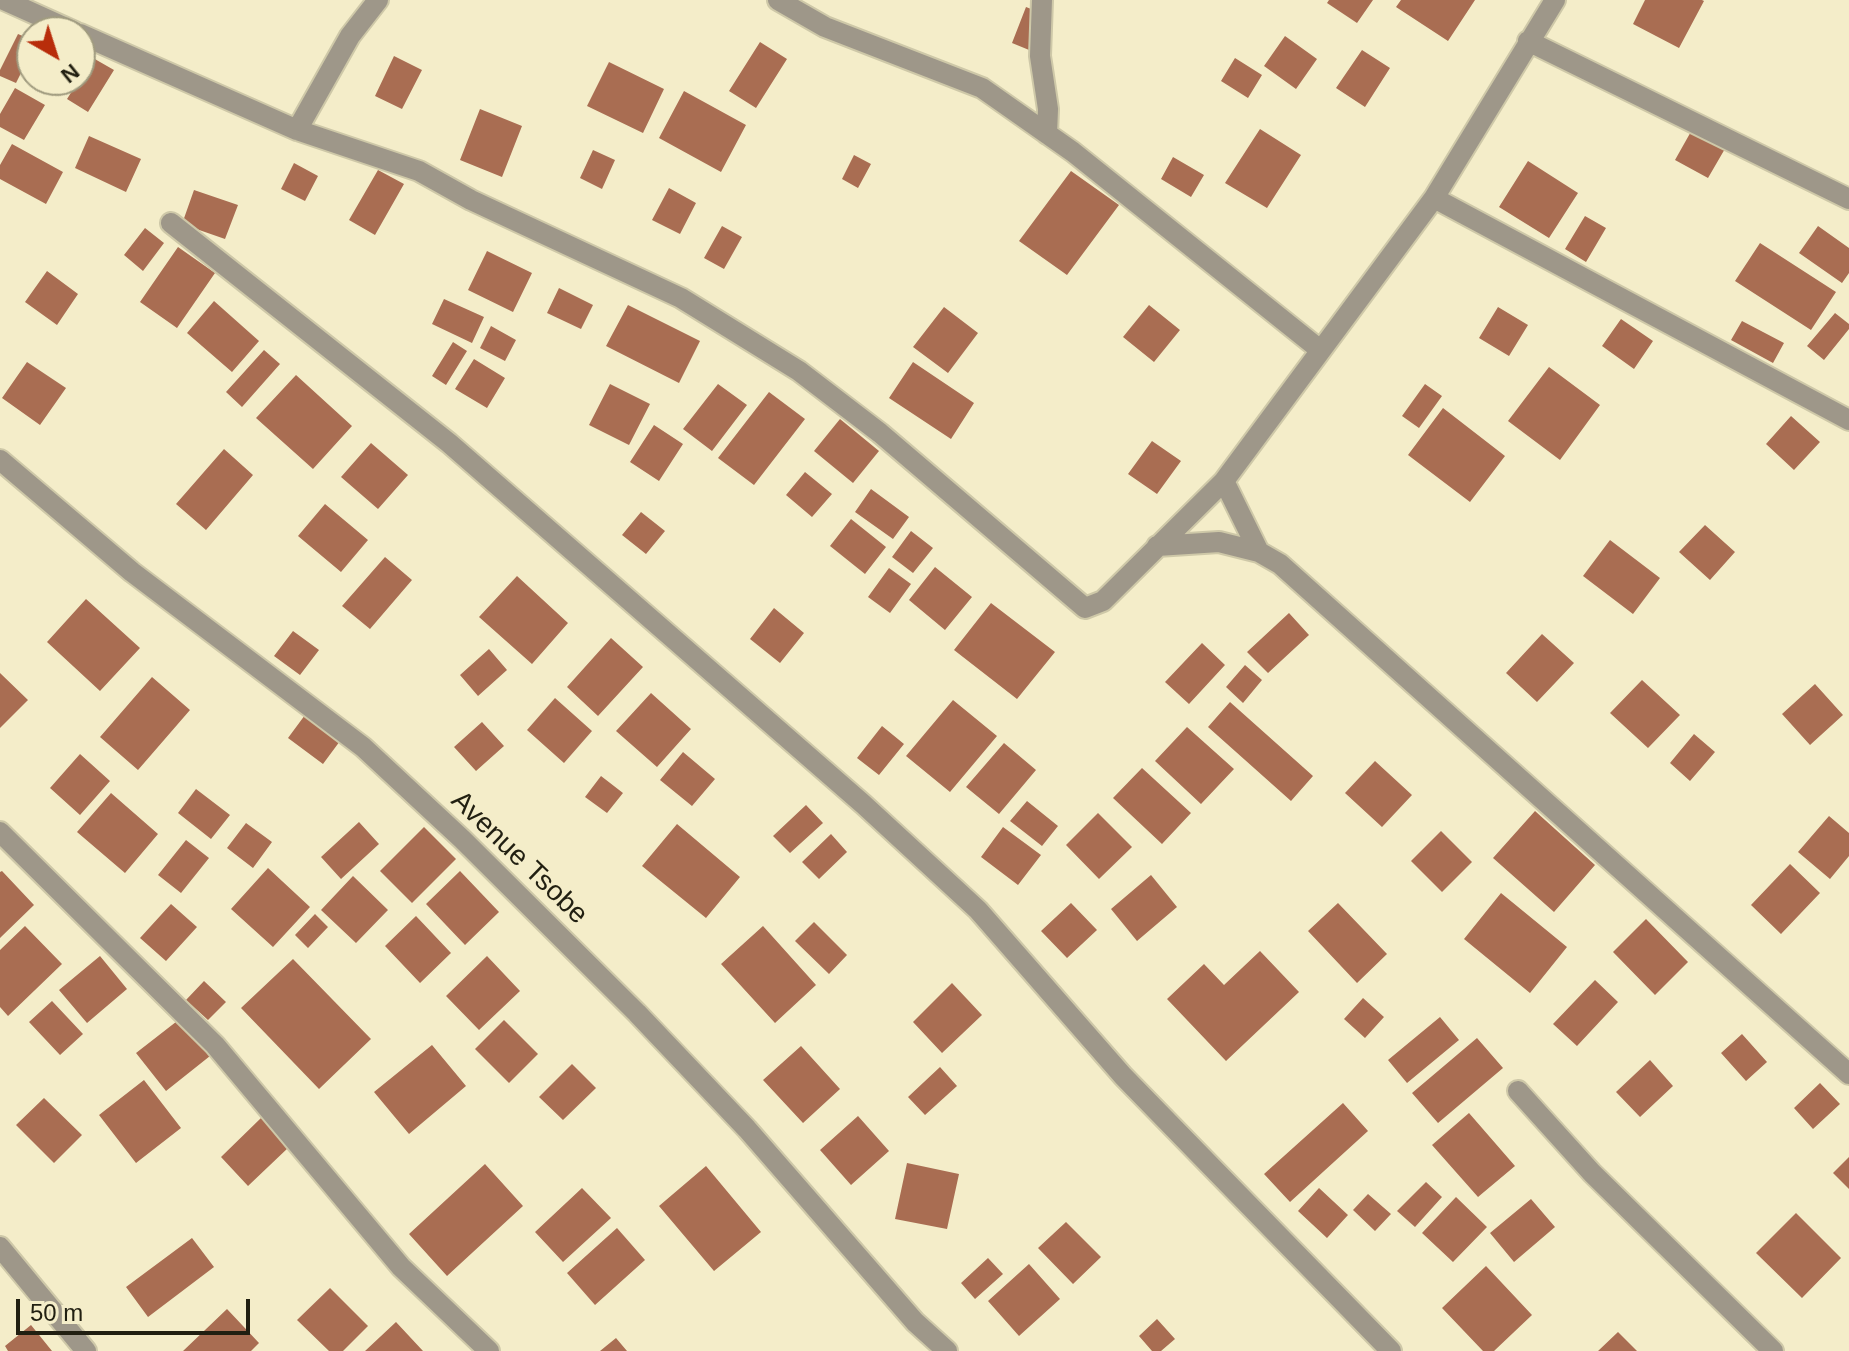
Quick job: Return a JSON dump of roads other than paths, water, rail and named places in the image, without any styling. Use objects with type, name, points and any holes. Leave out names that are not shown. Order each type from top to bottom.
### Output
[{"type":"street","points":[[4,0],[40,16]]},
{"type":"street","points":[[297,130],[350,36],[378,0]]},
{"type":"street","points":[[778,0],[825,27],[982,88],[1047,134],[1319,349]]},
{"type":"street","points":[[1042,0],[1040,56],[1048,109],[1047,134]]},
{"type":"street","points":[[96,41],[297,130],[419,171],[471,200],[681,298],[799,371],[1085,608],[1103,601],[1224,481],[1434,198],[1555,0]]},
{"type":"street","points":[[1528,41],[1849,199]]},
{"type":"street","points":[[1434,198],[1849,420]]},
{"type":"street","points":[[171,223],[461,453],[839,782],[955,888],[978,910],[1123,1076],[1391,1351]]},
{"type":"street","name":"Avenue Tsobe","points":[[0,460],[132,572],[363,747],[462,839],[687,1066],[915,1322],[947,1351]]},
{"type":"street","points":[[1224,481],[1259,552]]},
{"type":"street","points":[[1157,546],[1219,542],[1259,552],[1280,564],[1849,1074]]},
{"type":"street","points":[[0,832],[215,1045],[401,1267],[489,1351]]},
{"type":"street","points":[[1518,1091],[1592,1173],[1773,1351]]},
{"type":"street","points":[[0,1247],[86,1351]]}]
